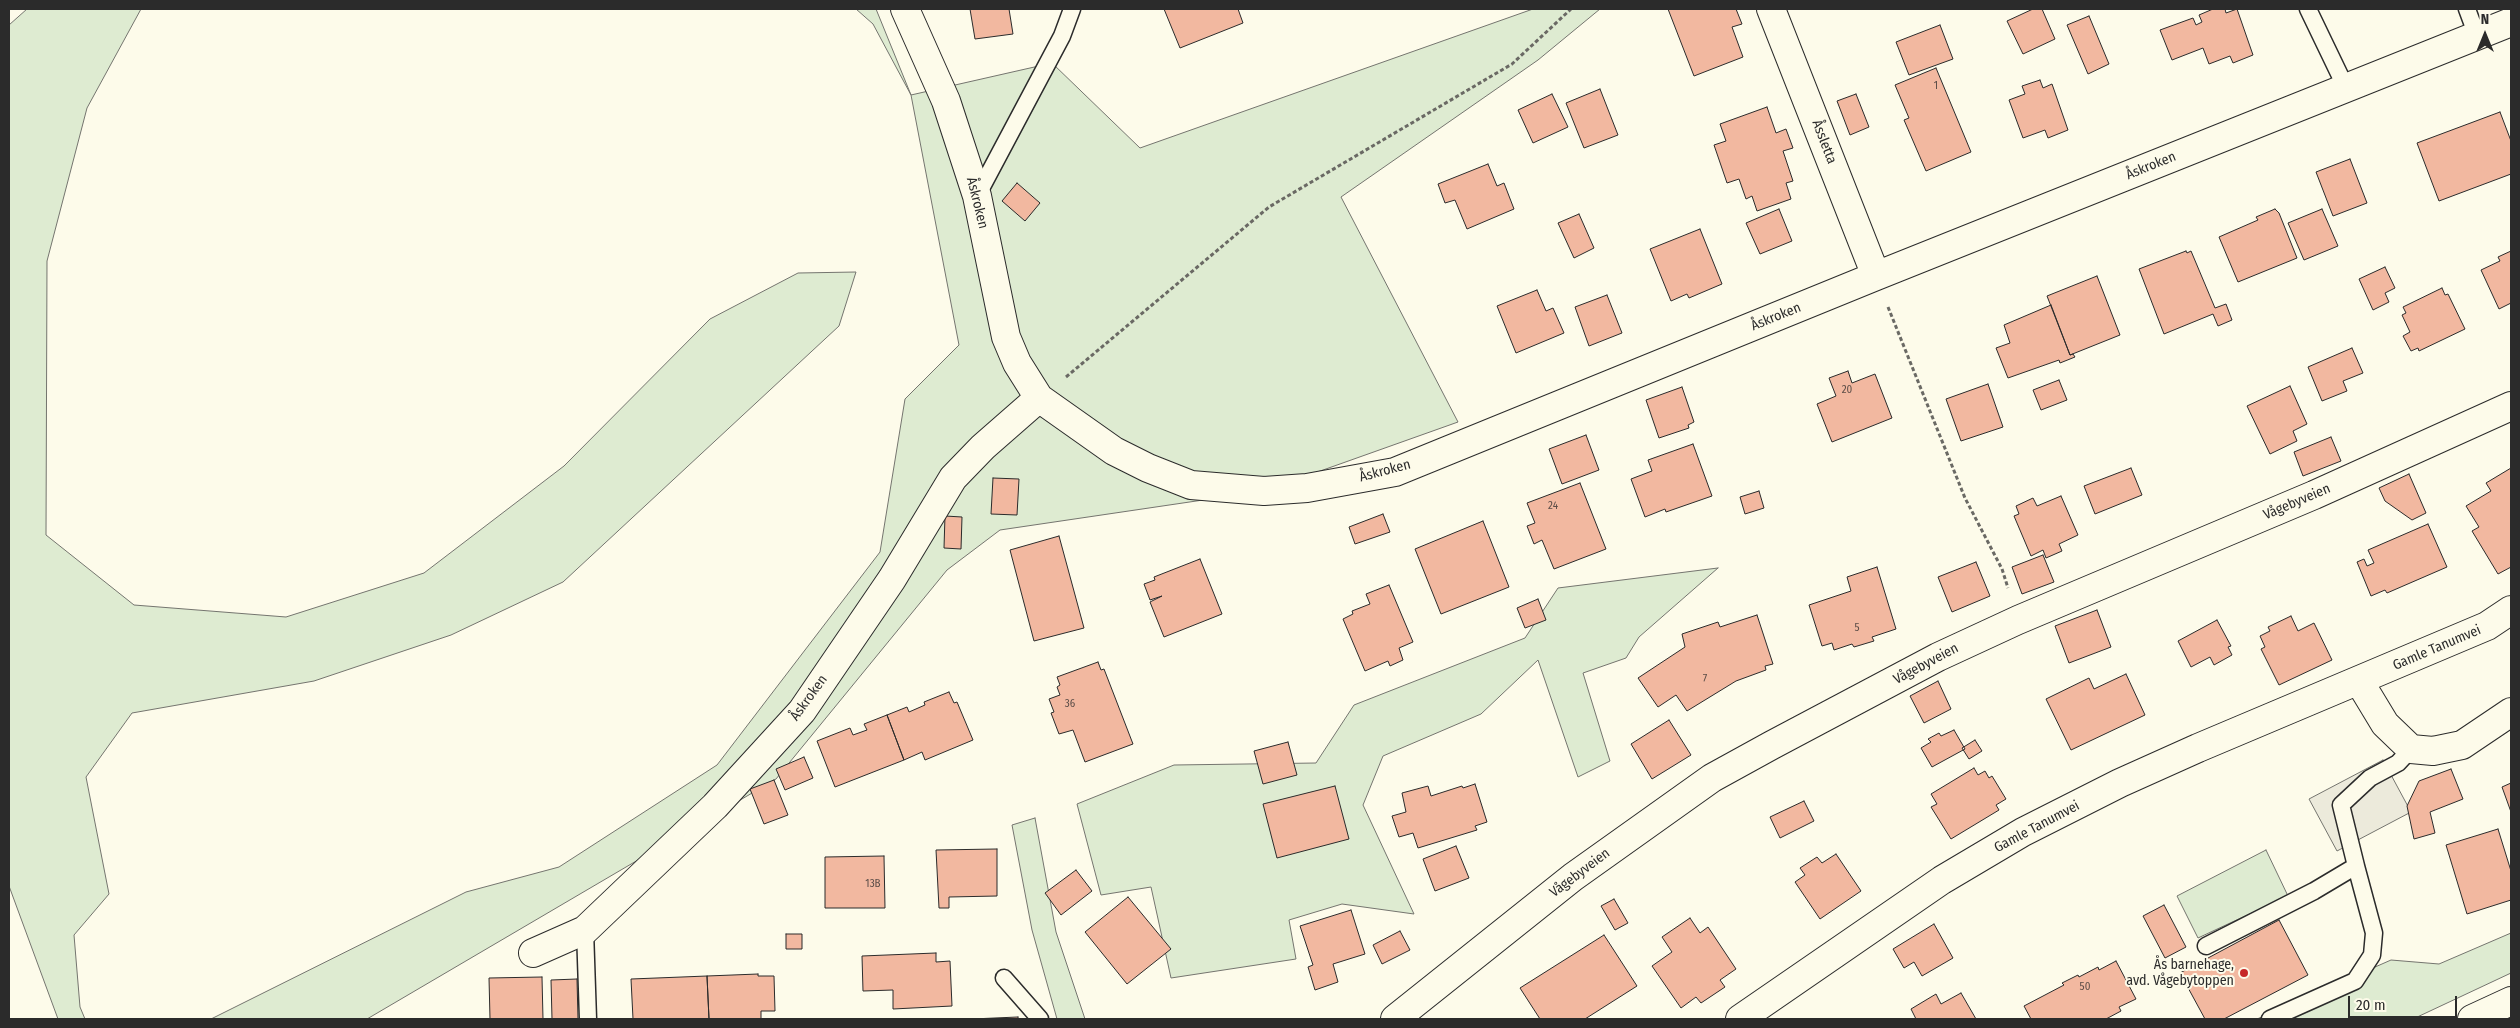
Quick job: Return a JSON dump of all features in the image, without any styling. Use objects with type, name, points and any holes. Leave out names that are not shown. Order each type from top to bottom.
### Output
[{"type":"street","name":"Åskroken","points":[[905,9],[946,101],[977,196],[1006,337],[1017,363],[1039,398],[1114,451],[1148,468],[1191,484],[1264,491],[1307,488],[1395,472],[1876,276],[2511,22]]},
{"type":"street","name":"Åssletta","points":[[1771,9],[1876,276]]},
{"type":"street","name":"Åskroken","points":[[532,953],[585,930],[715,806],[802,711],[892,579],[952,478],[983,447],[1039,398]]},
{"type":"street","name":"Vågebyveien","points":[[1395,1019],[1573,877],[1712,778],[1938,656],[2018,620],[2359,476],[2511,406]]},
{"type":"street","name":"Gamle Tanumvei","points":[[1740,1019],[1942,880],[2023,832],[2120,783],[2487,626],[2511,610]]},
{"type":"street","points":[[2359,681],[2385,724],[2411,750],[2433,751],[2462,745],[2511,712]]},
{"type":"street","points":[[2472,1019],[2511,1001]]},
{"type":"lane","points":[[977,196],[1062,36],[1072,9]]},
{"type":"lane","points":[[2308,9],[2346,88]]},
{"type":"lane","points":[[2467,9],[2477,36]]},
{"type":"lane","points":[[2270,1019],[2355,980],[2372,955],[2374,934],[2341,805],[2345,799],[2370,778],[2398,763],[2411,750]]},
{"type":"lane","points":[[2206,946],[2314,891],[2356,866]]},
{"type":"lane","points":[[585,930],[588,1019]]},
{"type":"lane","points":[[1004,978],[1040,1019]]},
{"type":"path","points":[[1039,398],[1269,207],[1512,64],[1571,9]]},
{"type":"path","points":[[1876,276],[1965,498],[2002,569],[2018,620]]},
{"type":"green space","points":[[27,9],[141,9],[87,108],[47,261],[46,535],[134,605],[286,617],[424,573],[564,466],[710,319],[798,273],[856,272],[839,326],[563,582],[451,635],[314,681],[132,713],[86,777],[109,894],[74,935],[80,1007],[85,1019],[58,1019],[9,886],[9,25]]},
{"type":"green space","points":[[856,9],[876,9],[911,95],[873,24]]},
{"type":"green space","points":[[1533,9],[1600,9],[1538,60],[1341,197],[1458,422],[1264,491],[1000,530],[947,570],[776,779],[367,1019],[211,1019],[466,892],[559,867],[717,765],[880,552],[905,399],[959,345],[911,95],[1052,63],[1140,148]]},
{"type":"green space","points":[[1718,568],[1639,637],[1626,658],[1583,673],[1610,761],[1578,777],[1538,660],[1481,714],[1383,756],[1363,805],[1414,914],[1342,904],[1289,920],[1296,959],[1171,978],[1151,887],[1101,895],[1077,804],[1174,765],[1316,763],[1354,705],[1525,638],[1558,588]]},
{"type":"green space","points":[[1035,818],[1056,932],[1085,1019],[1057,1019],[1032,930],[1012,825]]},
{"type":"green space","points":[[2266,850],[2288,896],[2198,938],[2177,896]]},
{"type":"green space","points":[[2511,933],[2511,973],[2413,1019],[2257,1019],[2391,960],[2439,964]]},
{"type":"shaded area","points":[[2383,760],[2411,812],[2337,851],[2309,799]]},
{"type":"building","points":[[970,9],[1009,9],[1013,34],[975,39]]},
{"type":"building","points":[[1164,9],[1238,9],[1243,23],[1180,48]]},
{"type":"building","points":[[1668,9],[1736,9],[1742,24],[1732,27],[1743,57],[1694,76]]},
{"type":"building","points":[[2033,9],[2042,9],[2055,39],[2023,54],[2007,21]]},
{"type":"building","points":[[2213,9],[2225,9],[2226,13],[2237,9],[2253,55],[2233,63],[2230,56],[2209,64],[2203,48],[2172,60],[2160,30],[2193,18],[2196,25],[2202,22],[2199,15]]},
{"type":"building","points":[[2089,16],[2109,64],[2088,74],[2067,25]]},
{"type":"building","points":[[1940,25],[1953,59],[1909,75],[1896,42]]},
{"type":"building","points":[[1936,68],[1971,152],[1926,171],[1904,120],[1909,118],[1895,85]]},
{"type":"building","points":[[2040,80],[2043,88],[2052,84],[2068,130],[2048,138],[2045,130],[2023,138],[2009,100],[2025,94],[2022,86]]},
{"type":"building","points":[[1600,89],[1618,135],[1584,148],[1566,103]]},
{"type":"building","points":[[1552,94],[1568,127],[1533,143],[1518,110]]},
{"type":"building","points":[[1856,94],[1869,127],[1850,135],[1837,101]]},
{"type":"building","points":[[1767,107],[1776,133],[1786,129],[1793,148],[1783,151],[1793,181],[1786,183],[1791,199],[1757,211],[1752,196],[1746,199],[1739,179],[1727,183],[1714,145],[1726,141],[1720,124]]},
{"type":"building","points":[[2500,112],[2511,141],[2511,174],[2439,201],[2417,143]]},
{"type":"building","points":[[2350,159],[2367,203],[2333,216],[2316,172]]},
{"type":"building","points":[[1488,164],[1497,186],[1504,183],[1514,209],[1467,229],[1455,200],[1445,203],[1438,184]]},
{"type":"building","points":[[1017,183],[1040,203],[1025,221],[1002,201]]},
{"type":"building","points":[[1779,209],[1792,241],[1760,254],[1746,223]]},
{"type":"building","points":[[2275,209],[2279,213],[2297,258],[2238,282],[2219,237],[2258,220],[2256,217]]},
{"type":"building","points":[[2322,209],[2338,246],[2304,260],[2288,223]]},
{"type":"building","points":[[1579,214],[1594,248],[1574,258],[1558,223]]},
{"type":"building","points":[[1700,229],[1722,284],[1689,298],[1687,294],[1671,301],[1650,249]]},
{"type":"building","points":[[2186,251],[2187,253],[2191,251],[2215,308],[2226,304],[2232,320],[2218,326],[2213,314],[2164,334],[2139,269]]},
{"type":"building","points":[[2511,251],[2511,303],[2499,309],[2481,270],[2500,261],[2498,257]]},
{"type":"building","points":[[2385,267],[2395,288],[2385,293],[2389,302],[2373,310],[2359,279]]},
{"type":"building","points":[[2097,276],[2120,335],[2070,355],[2047,296]]},
{"type":"building","points":[[2442,288],[2445,295],[2448,294],[2465,329],[2419,351],[2418,348],[2411,351],[2403,336],[2410,332],[2402,315],[2406,313],[2403,307]]},
{"type":"building","points":[[1537,290],[1546,311],[1553,308],[1564,333],[1516,353],[1497,306]]},
{"type":"building","points":[[1607,295],[1622,333],[1589,346],[1575,307]]},
{"type":"building","points":[[2051,305],[2070,355],[2073,354],[2075,357],[2060,363],[2059,360],[2008,378],[1996,348],[2010,343],[2004,325]]},
{"type":"building","points":[[2352,348],[2363,373],[2343,381],[2347,391],[2322,401],[2308,367]]},
{"type":"building","points":[[1848,371],[1852,383],[1875,374],[1892,418],[1832,442],[1817,404],[1836,396],[1829,378]]},
{"type":"building","points":[[2059,380],[2067,400],[2041,410],[2033,390]]},
{"type":"building","points":[[1988,384],[2003,427],[1961,441],[1946,399]]},
{"type":"building","points":[[2290,386],[2307,424],[2293,431],[2297,441],[2270,454],[2247,406]]},
{"type":"building","points":[[1682,387],[1694,422],[1688,425],[1689,428],[1659,438],[1646,400]]},
{"type":"building","points":[[1586,435],[1599,470],[1562,484],[1549,449]]},
{"type":"building","points":[[2331,437],[2341,461],[2303,476],[2294,452]]},
{"type":"building","points":[[1693,444],[1712,496],[1666,512],[1665,509],[1645,517],[1631,479],[1652,471],[1648,460]]},
{"type":"building","points":[[2131,468],[2142,495],[2095,514],[2084,486]]},
{"type":"building","points":[[2511,468],[2511,567],[2498,574],[2472,531],[2479,527],[2466,506],[2491,491],[2486,483]]},
{"type":"building","points":[[2409,474],[2426,513],[2412,520],[2385,501],[2379,488]]},
{"type":"building","points":[[993,478],[1019,479],[1017,515],[991,514]]},
{"type":"building","points":[[1580,483],[1606,549],[1554,569],[1542,540],[1534,544],[1527,526],[1535,523],[1527,503]]},
{"type":"building","points":[[1759,491],[1764,508],[1745,514],[1740,497]]},
{"type":"building","points":[[2061,496],[2078,535],[2059,544],[2062,551],[2046,558],[2043,550],[2031,556],[2014,516],[2019,514],[2016,506],[2033,498],[2037,506]]},
{"type":"building","points":[[1383,514],[1390,532],[1355,544],[1349,527]]},
{"type":"building","points":[[945,516],[962,517],[961,549],[944,548]]},
{"type":"building","points":[[1483,521],[1509,587],[1441,614],[1415,549]]},
{"type":"building","points":[[2428,524],[2447,567],[2387,593],[2385,590],[2371,596],[2357,562],[2364,559],[2367,566],[2374,563],[2368,550]]},
{"type":"building","points":[[1059,536],[1084,628],[1034,641],[1010,550]]},
{"type":"building","points":[[2043,555],[2054,582],[2022,594],[2012,567]]},
{"type":"building","points":[[1200,559],[1222,614],[1164,637],[1150,602],[1162,596],[1150,600],[1144,584],[1155,580],[1154,577]]},
{"type":"building","points":[[1976,562],[1990,596],[1952,612],[1938,577]]},
{"type":"building","points":[[1877,567],[1896,629],[1872,637],[1874,641],[1854,647],[1852,644],[1834,650],[1832,643],[1822,646],[1809,605],[1851,591],[1847,577]]},
{"type":"building","points":[[1389,585],[1413,642],[1399,648],[1403,660],[1390,666],[1388,661],[1365,671],[1343,619],[1353,614],[1352,611],[1370,604],[1366,594]]},
{"type":"building","points":[[1538,599],[1546,620],[1525,628],[1517,608]]},
{"type":"building","points":[[2097,610],[2111,647],[2069,663],[2055,626]]},
{"type":"building","points":[[1757,615],[1773,664],[1765,666],[1766,670],[1736,681],[1687,711],[1676,695],[1658,707],[1638,678],[1685,647],[1682,634],[1718,622],[1720,627]]},
{"type":"building","points":[[2291,616],[2298,631],[2314,623],[2332,660],[2279,685],[2261,649],[2265,647],[2260,636],[2270,631],[2268,627]]},
{"type":"building","points":[[2217,620],[2231,646],[2228,647],[2232,655],[2214,665],[2210,657],[2191,667],[2178,641]]},
{"type":"building","points":[[1098,662],[1101,670],[1104,669],[1133,744],[1085,762],[1073,730],[1059,734],[1051,713],[1054,712],[1049,699],[1060,695],[1057,687],[1060,685],[1057,677]]},
{"type":"building","points":[[2126,674],[2145,715],[2071,750],[2046,699],[2089,678],[2094,689]]},
{"type":"building","points":[[1938,681],[1951,709],[1924,723],[1910,696]]},
{"type":"building","points":[[949,692],[954,703],[957,702],[973,740],[925,760],[922,752],[904,760],[887,715],[907,707],[909,712],[925,705],[924,702]]},
{"type":"building","points":[[887,715],[904,760],[835,787],[817,741],[850,728],[853,735],[867,730],[864,724]]},
{"type":"building","points":[[1669,720],[1691,755],[1652,779],[1631,744]]},
{"type":"building","points":[[1954,730],[1965,749],[1932,767],[1921,748],[1931,742],[1928,739],[1939,733],[1941,736]]},
{"type":"building","points":[[1975,740],[1982,751],[1969,759],[1962,748]]},
{"type":"building","points":[[1288,742],[1297,775],[1263,784],[1254,751]]},
{"type":"building","points":[[804,757],[813,778],[785,790],[776,769]]},
{"type":"building","points":[[1974,768],[1978,775],[1985,771],[1989,778],[1992,776],[2006,799],[1996,805],[1999,810],[1951,839],[1931,807],[1937,804],[1931,794]]},
{"type":"building","points":[[2451,769],[2463,799],[2430,812],[2435,833],[2414,839],[2407,806],[2419,781]]},
{"type":"building","points":[[774,780],[788,815],[764,824],[750,789]]},
{"type":"building","points":[[2511,783],[2511,812],[2502,787]]},
{"type":"building","points":[[1475,784],[1487,822],[1475,826],[1477,830],[1418,848],[1413,833],[1399,837],[1392,816],[1406,812],[1402,793],[1428,786],[1431,796]]},
{"type":"building","points":[[1335,786],[1349,839],[1277,858],[1263,804]]},
{"type":"building","points":[[1804,801],[1814,821],[1780,838],[1770,817]]},
{"type":"building","points":[[2498,829],[2511,871],[2511,900],[2467,914],[2446,845]]},
{"type":"building","points":[[1456,846],[1469,878],[1435,891],[1423,859]]},
{"type":"building","points":[[997,849],[997,896],[949,897],[949,908],[939,908],[936,850]]},
{"type":"building","points":[[1836,854],[1861,891],[1820,919],[1795,882],[1805,875],[1800,868],[1817,857],[1822,863]]},
{"type":"building","points":[[884,856],[885,908],[825,908],[825,857]]},
{"type":"building","points":[[1076,870],[1092,891],[1061,915],[1045,893]]},
{"type":"building","points":[[1128,897],[1171,949],[1127,984],[1085,932]]},
{"type":"building","points":[[1614,899],[1628,923],[1615,930],[1601,906]]},
{"type":"building","points":[[2164,905],[2186,947],[2165,958],[2143,916]]},
{"type":"building","points":[[1351,910],[1365,954],[1333,964],[1338,982],[1315,990],[1308,967],[1313,965],[1300,926]]},
{"type":"building","points":[[1690,918],[1700,933],[1708,927],[1736,969],[1720,980],[1725,987],[1701,1003],[1696,997],[1681,1008],[1652,966],[1672,952],[1662,937]]},
{"type":"building","points":[[2279,920],[2308,975],[2224,1019],[2205,1019],[2180,973]]},
{"type":"building","points":[[1934,924],[1953,958],[1922,976],[1914,962],[1904,968],[1893,949]]},
{"type":"building","points":[[1400,931],[1410,950],[1382,964],[1373,945]]},
{"type":"building","points":[[786,934],[802,934],[802,949],[786,949]]},
{"type":"building","points":[[1604,935],[1637,986],[1585,1019],[1540,1019],[1520,988]]},
{"type":"building","points":[[936,953],[936,962],[950,961],[952,1006],[893,1009],[893,990],[863,991],[862,956]]},
{"type":"building","points":[[2116,961],[2136,999],[2119,1007],[2121,1011],[2106,1019],[2031,1019],[2024,1006],[2064,985],[2062,983],[2078,975],[2079,977],[2098,967],[2099,970]]},
{"type":"building","points":[[758,974],[758,976],[774,976],[775,1011],[761,1011],[761,1019],[709,1019],[707,976]]},
{"type":"building","points":[[707,976],[709,1019],[633,1019],[631,979]]},
{"type":"building","points":[[542,977],[543,1019],[490,1019],[489,978]]},
{"type":"building","points":[[577,979],[578,1019],[552,1019],[551,980]]},
{"type":"building","points":[[1961,993],[1976,1019],[1916,1019],[1911,1009],[1936,994],[1941,1004]]},
{"type":"building","points":[[1018,1017],[1018,1019],[972,1019]]},
{"type":"place","name":"Ås barnehage, avd. Vågebytoppen","points":[[2244,973]]}]
